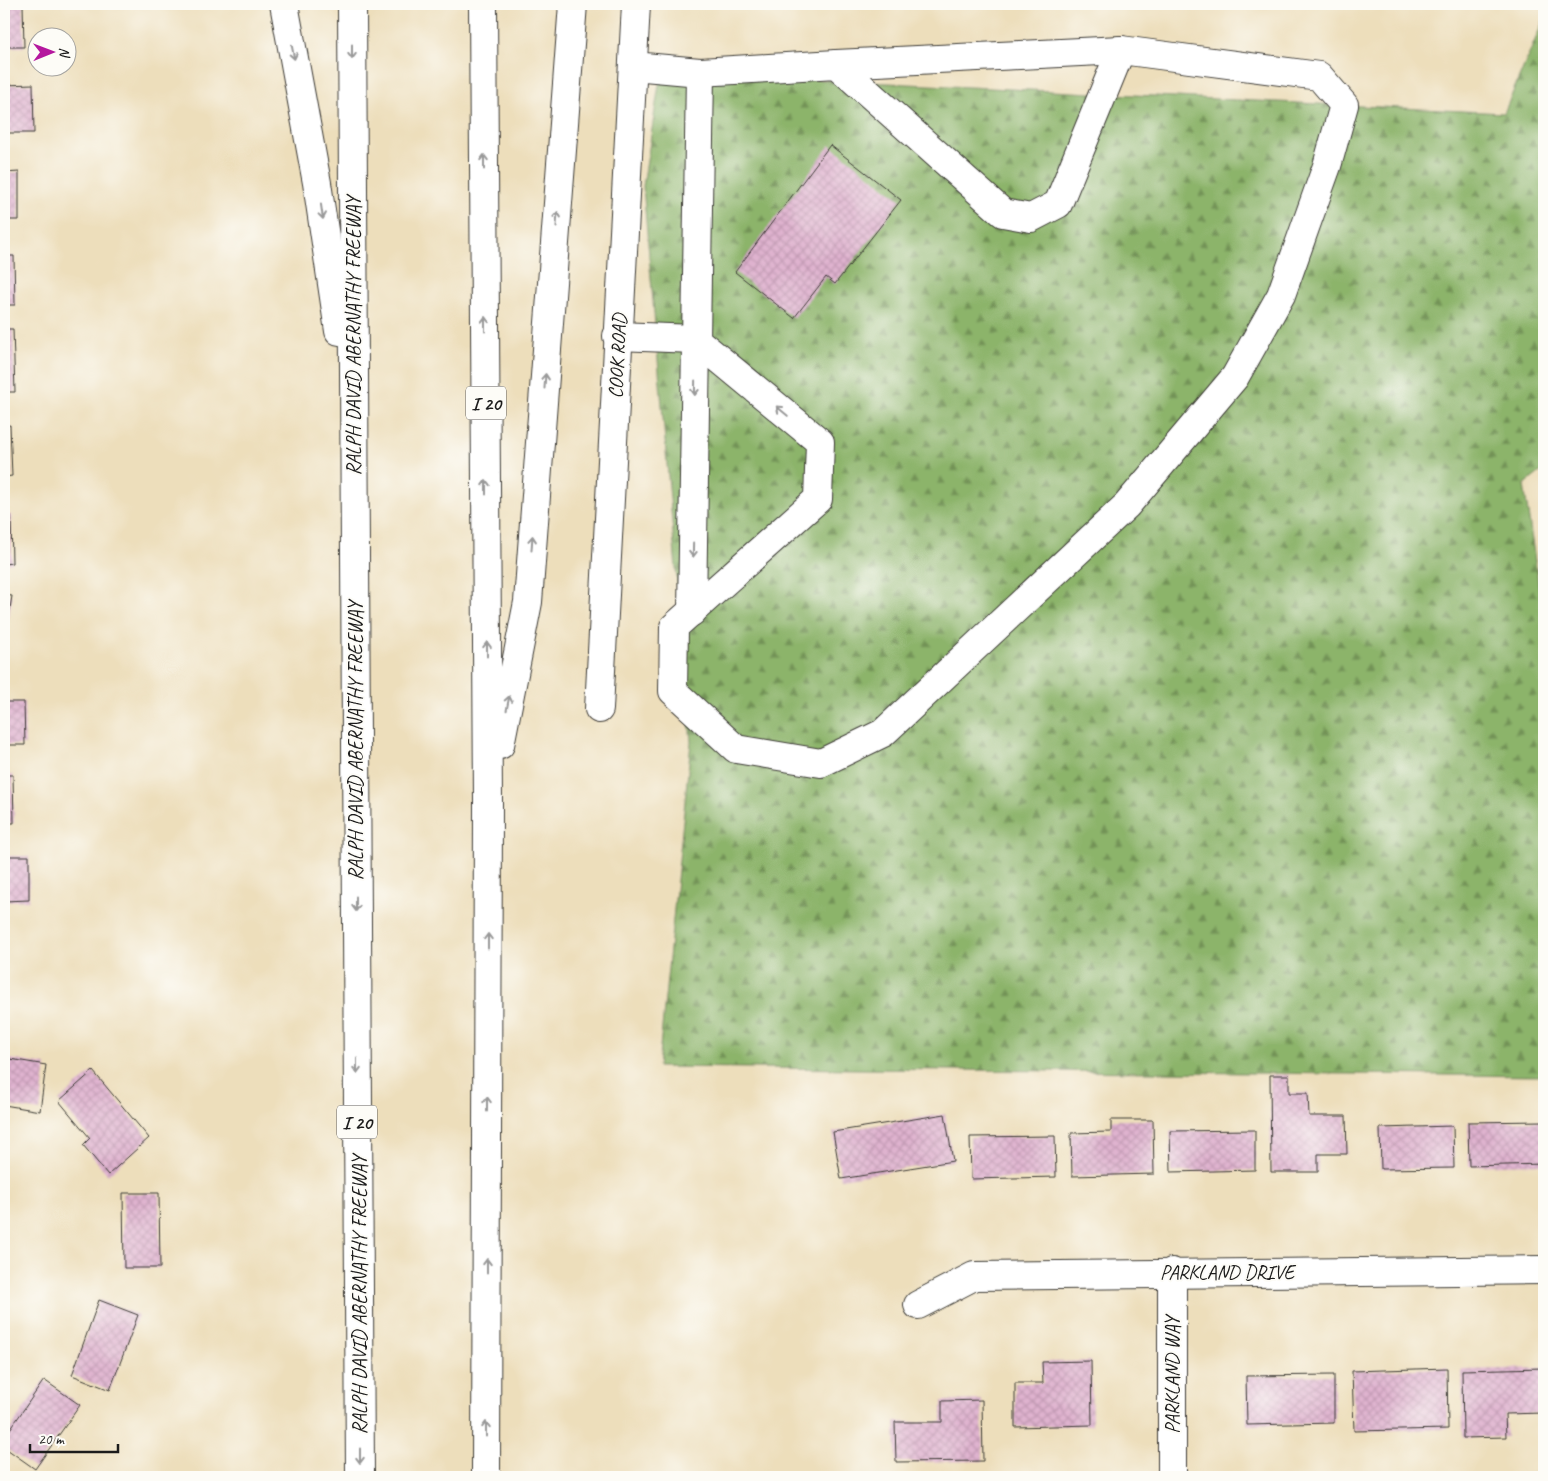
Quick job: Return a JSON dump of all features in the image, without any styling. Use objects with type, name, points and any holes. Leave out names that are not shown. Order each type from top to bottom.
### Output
[{"type":"main road","points":[[284,4],[318,183],[341,342],[355,768]]},
{"type":"main road","name":"RALPH DAVID ABERNATHY FREEWAY","points":[[352,4],[360,1477]]},
{"type":"main road","name":"I 20","points":[[483,4],[488,803],[486,1477]]},
{"type":"main road","points":[[488,803],[528,602],[573,4]]},
{"type":"main road","name":"COOK ROAD","points":[[599,709],[636,4]]},
{"type":"main road","points":[[618,336],[695,339],[820,442],[818,499],[674,627],[673,691],[736,749],[821,763],[883,733],[898,720],[1127,505],[1235,377],[1281,295],[1326,166],[1344,105],[1319,76],[1121,50],[700,72],[633,66]]},
{"type":"main road","points":[[836,64],[1003,213],[1031,218],[1058,204],[1121,50]]},
{"type":"main road","points":[[692,612],[700,72]]},
{"type":"main road","name":"PARKLAND DRIVE","points":[[918,1305],[974,1276],[1172,1272],[1544,1270]]},
{"type":"main road","name":"PARKLAND WAY","points":[[1172,1272],[1172,1477]]},
{"type":"green space","points":[[1544,19],[1544,469],[1524,485],[1544,623],[1544,1076],[658,1067],[691,742],[643,186],[661,72],[1504,113]]},
{"type":"building","points":[[4,4],[23,4],[24,47],[4,47]]},
{"type":"building","points":[[33,84],[34,133],[4,133],[4,85]]},
{"type":"building","points":[[830,145],[901,200],[835,284],[826,277],[794,318],[735,272]]},
{"type":"building","points":[[19,172],[19,220],[4,220],[4,173]]},
{"type":"building","points":[[4,256],[14,256],[15,305],[4,305]]},
{"type":"building","points":[[4,329],[13,329],[15,392],[4,392]]},
{"type":"building","points":[[10,425],[12,476],[4,477],[4,426]]},
{"type":"building","points":[[4,515],[11,515],[12,563],[4,564]]},
{"type":"building","points":[[4,595],[12,596],[6,634],[4,633]]},
{"type":"building","points":[[4,702],[24,702],[25,745],[4,745]]},
{"type":"building","points":[[4,775],[13,775],[14,823],[4,823]]},
{"type":"building","points":[[4,856],[29,856],[29,900],[4,901]]},
{"type":"building","points":[[4,1058],[46,1065],[40,1111],[4,1105]]},
{"type":"building","points":[[93,1071],[149,1138],[108,1175],[83,1145],[90,1138],[59,1101]]},
{"type":"building","points":[[1270,1075],[1289,1075],[1289,1093],[1308,1093],[1309,1116],[1346,1116],[1347,1154],[1318,1154],[1318,1172],[1271,1172]]},
{"type":"building","points":[[945,1114],[953,1161],[841,1179],[833,1132]]},
{"type":"building","points":[[1111,1120],[1153,1120],[1154,1174],[1072,1176],[1071,1133],[1111,1132]]},
{"type":"building","points":[[1544,1121],[1544,1164],[1469,1166],[1468,1122]]},
{"type":"building","points":[[1453,1126],[1454,1168],[1381,1169],[1380,1128]]},
{"type":"building","points":[[1255,1130],[1255,1170],[1171,1172],[1170,1131]]},
{"type":"building","points":[[1055,1136],[1056,1177],[971,1179],[970,1137]]},
{"type":"building","points":[[123,1193],[159,1193],[160,1268],[124,1268]]},
{"type":"building","points":[[99,1300],[138,1315],[110,1390],[72,1375]]},
{"type":"building","points":[[1091,1361],[1092,1425],[1015,1427],[1015,1383],[1043,1383],[1042,1362]]},
{"type":"building","points":[[1447,1368],[1448,1429],[1354,1431],[1352,1371]]},
{"type":"building","points":[[1544,1368],[1544,1413],[1505,1414],[1506,1437],[1463,1438],[1462,1370]]},
{"type":"building","points":[[1334,1375],[1334,1423],[1247,1425],[1246,1376]]},
{"type":"building","points":[[44,1380],[80,1405],[35,1469],[4,1447],[4,1438]]},
{"type":"building","points":[[982,1400],[983,1461],[896,1462],[895,1422],[942,1422],[942,1401]]}]
